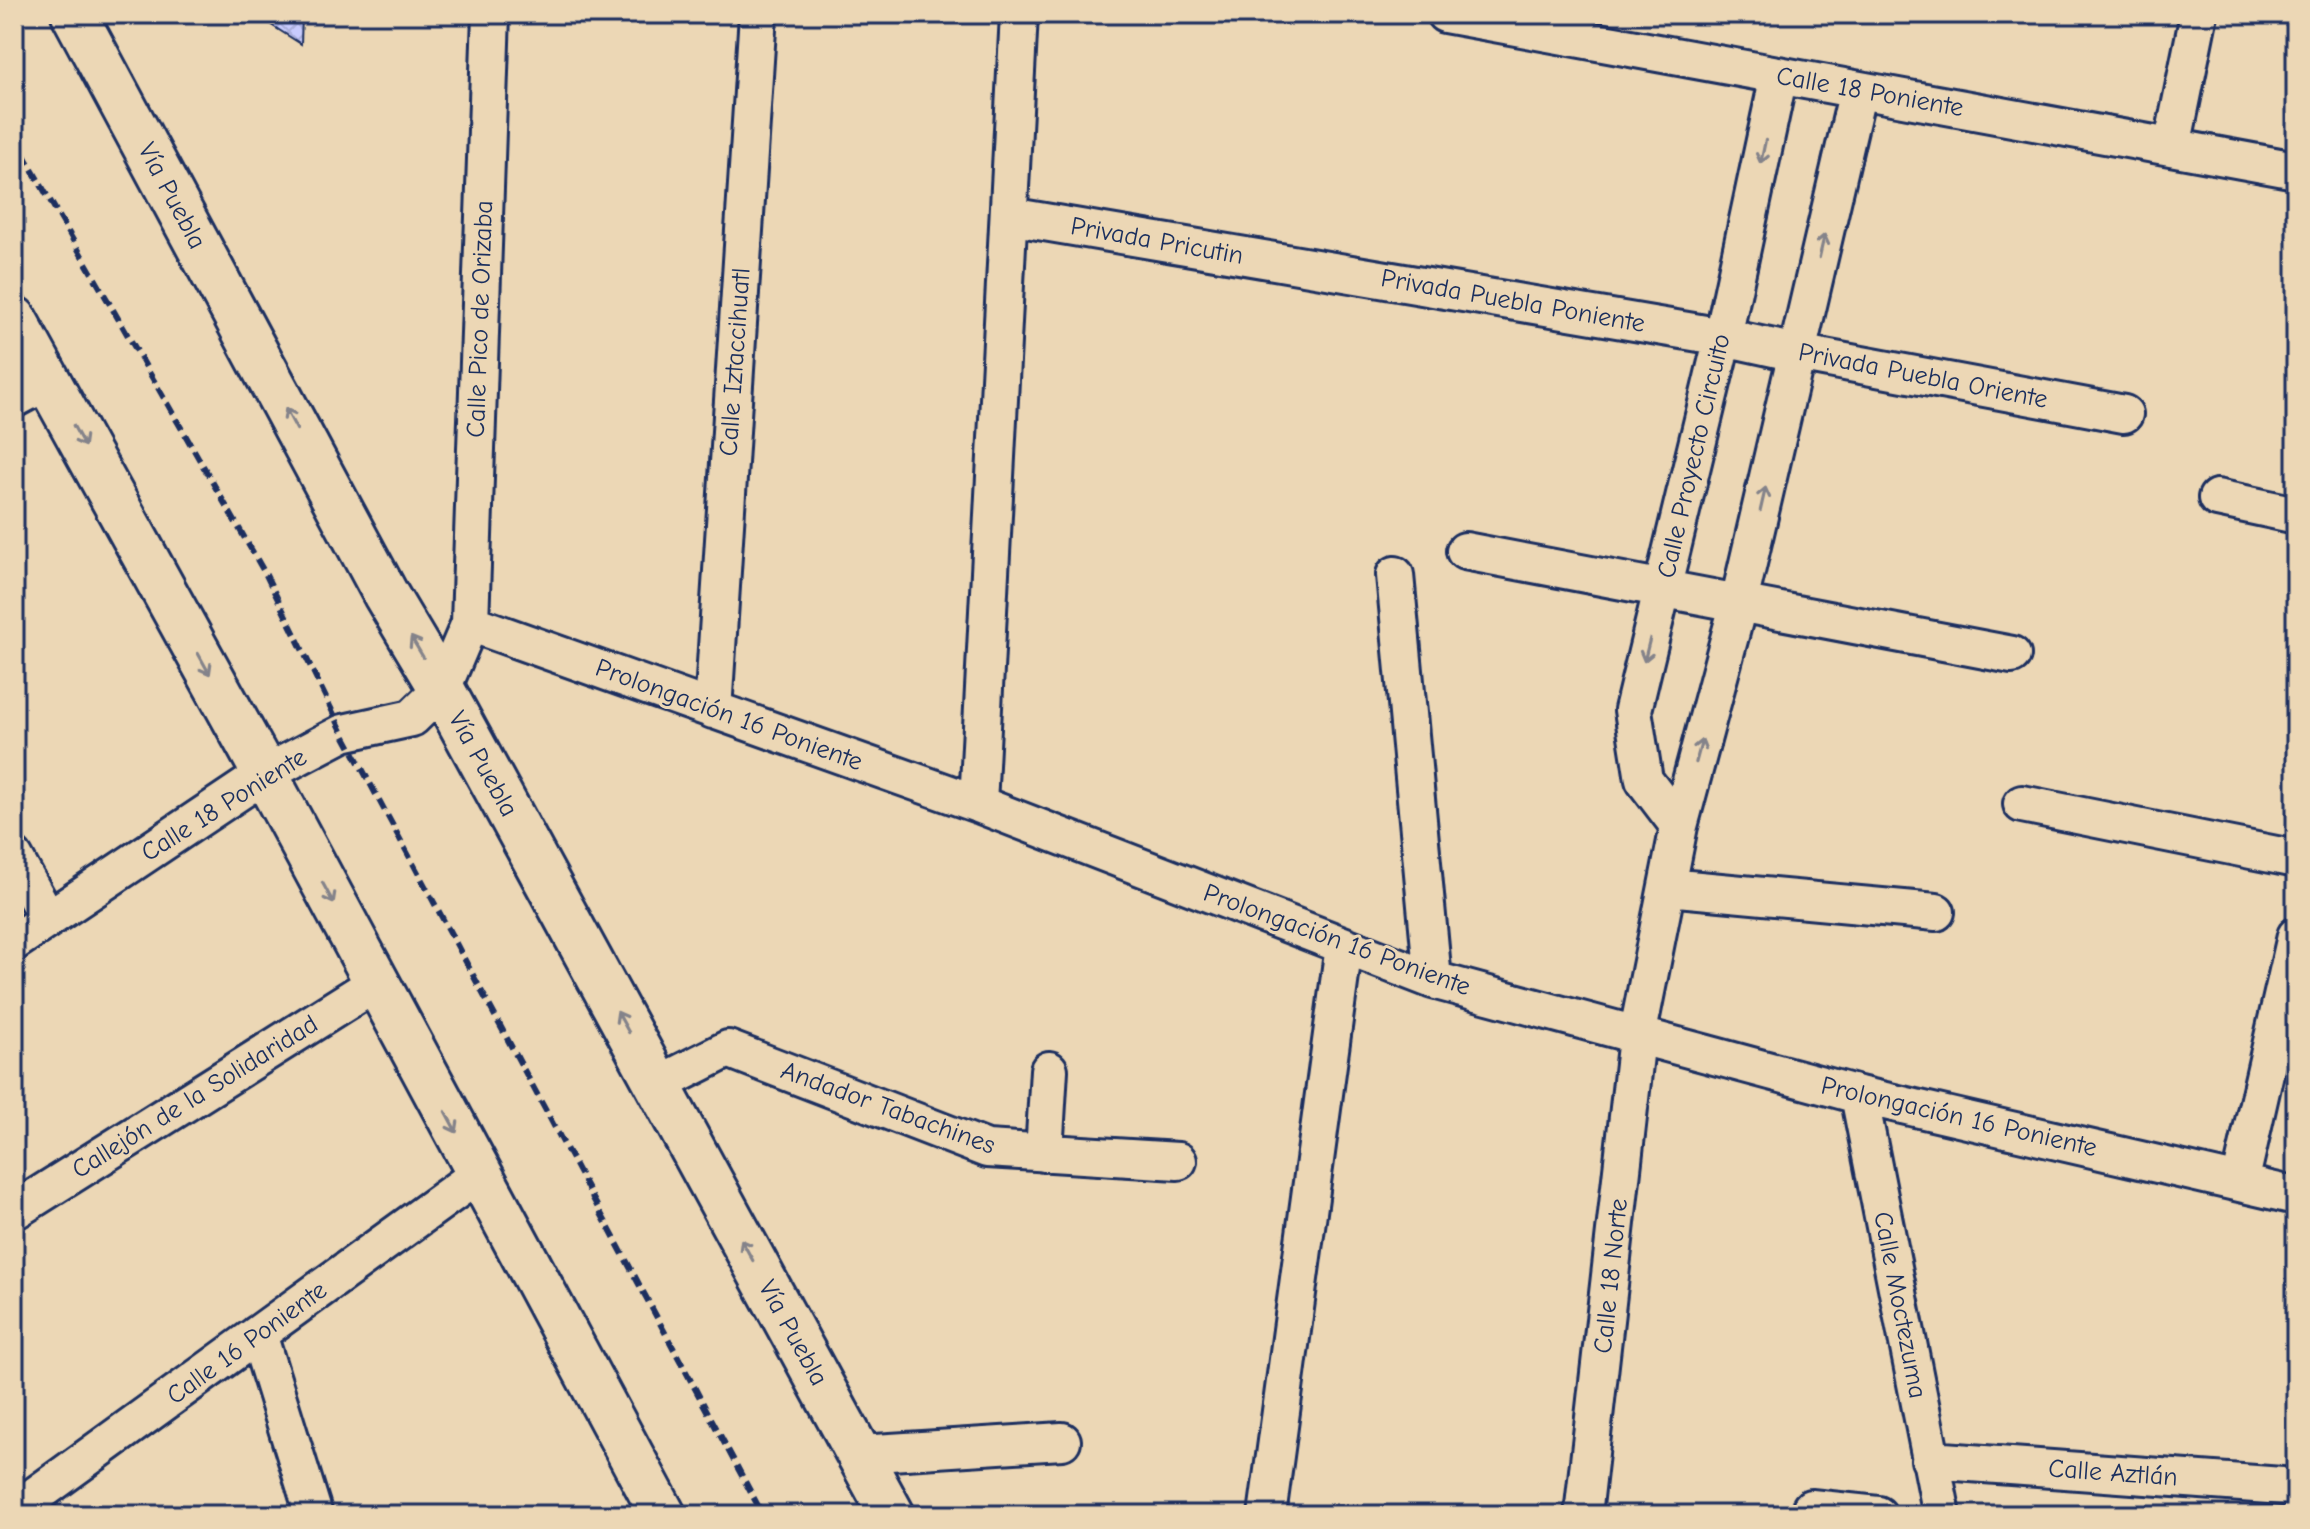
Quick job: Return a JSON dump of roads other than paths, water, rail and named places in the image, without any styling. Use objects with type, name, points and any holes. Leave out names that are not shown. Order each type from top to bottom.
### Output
[{"type":"main road","name":"Vía Puebla","points":[[74,14],[386,595],[442,689],[892,1515]]},
{"type":"main road","points":[[14,319],[31,390],[265,774],[663,1515]]},
{"type":"street","name":"Calle Pico de Orizaba","points":[[470,623],[491,14]]},
{"type":"street","name":"Calle Iztaccihuatl","points":[[713,710],[758,14]]},
{"type":"street","points":[[978,804],[1019,14]]},
{"type":"street","name":"Calle 18 Poniente","points":[[1445,14],[2296,170]]},
{"type":"street","points":[[2172,147],[2199,14]]},
{"type":"street","name":"Calle Proyecto Circuito","points":[[1679,826],[1644,780],[1633,710],[1723,337],[1779,75]]},
{"type":"street","points":[[1637,1037],[1679,826],[1739,602],[1858,90]]},
{"type":"street","name":"Privada Pricutin","points":[[1009,216],[1304,266]]},
{"type":"street","name":"Privada Puebla Poniente","points":[[1304,266],[1723,337]]},
{"type":"street","name":"Privada Puebla Oriente","points":[[1723,337],[2124,414]]},
{"type":"street","points":[[2217,498],[2296,515]]},
{"type":"street","points":[[1465,551],[2012,655]]},
{"type":"street","points":[[1395,575],[1433,980]]},
{"type":"street","points":[[442,689],[470,623]]},
{"type":"street","name":"Prolongación 16 Poniente","points":[[470,623],[978,804],[1433,980],[1859,1095],[2296,1196]]},
{"type":"street","name":"Calle 18 Poniente","points":[[14,942],[265,774],[343,733],[412,718],[442,689]]},
{"type":"street","points":[[2022,804],[2296,859]]},
{"type":"street","points":[[14,857],[48,919]]},
{"type":"street","points":[[1667,887],[1936,912]]},
{"type":"street","points":[[2240,1183],[2296,936]]},
{"type":"street","points":[[1267,1515],[1344,946]]},
{"type":"street","name":"Callejón de la Solidaridad","points":[[14,1211],[376,983]]},
{"type":"street","name":"Calle 18 Norte","points":[[1583,1515],[1637,1037]]},
{"type":"street","name":"Andador Tabachines","points":[[657,1085],[728,1049],[987,1149],[1178,1161]]},
{"type":"street","points":[[1044,1153],[1049,1070]]},
{"type":"street","name":"Calle Moctezuma","points":[[1859,1095],[1942,1515]]},
{"type":"street","name":"Calle 16 Poniente","points":[[14,1511],[479,1174]]},
{"type":"street","points":[[258,1334],[314,1515]]},
{"type":"street","points":[[859,1454],[1062,1441]]},
{"type":"street","name":"Calle Aztlán","points":[[1930,1460],[2296,1487]]},
{"type":"street","points":[[1811,1508],[1878,1515]]},
{"type":"railway","points":[[14,138],[266,575],[343,733],[763,1515]]}]
